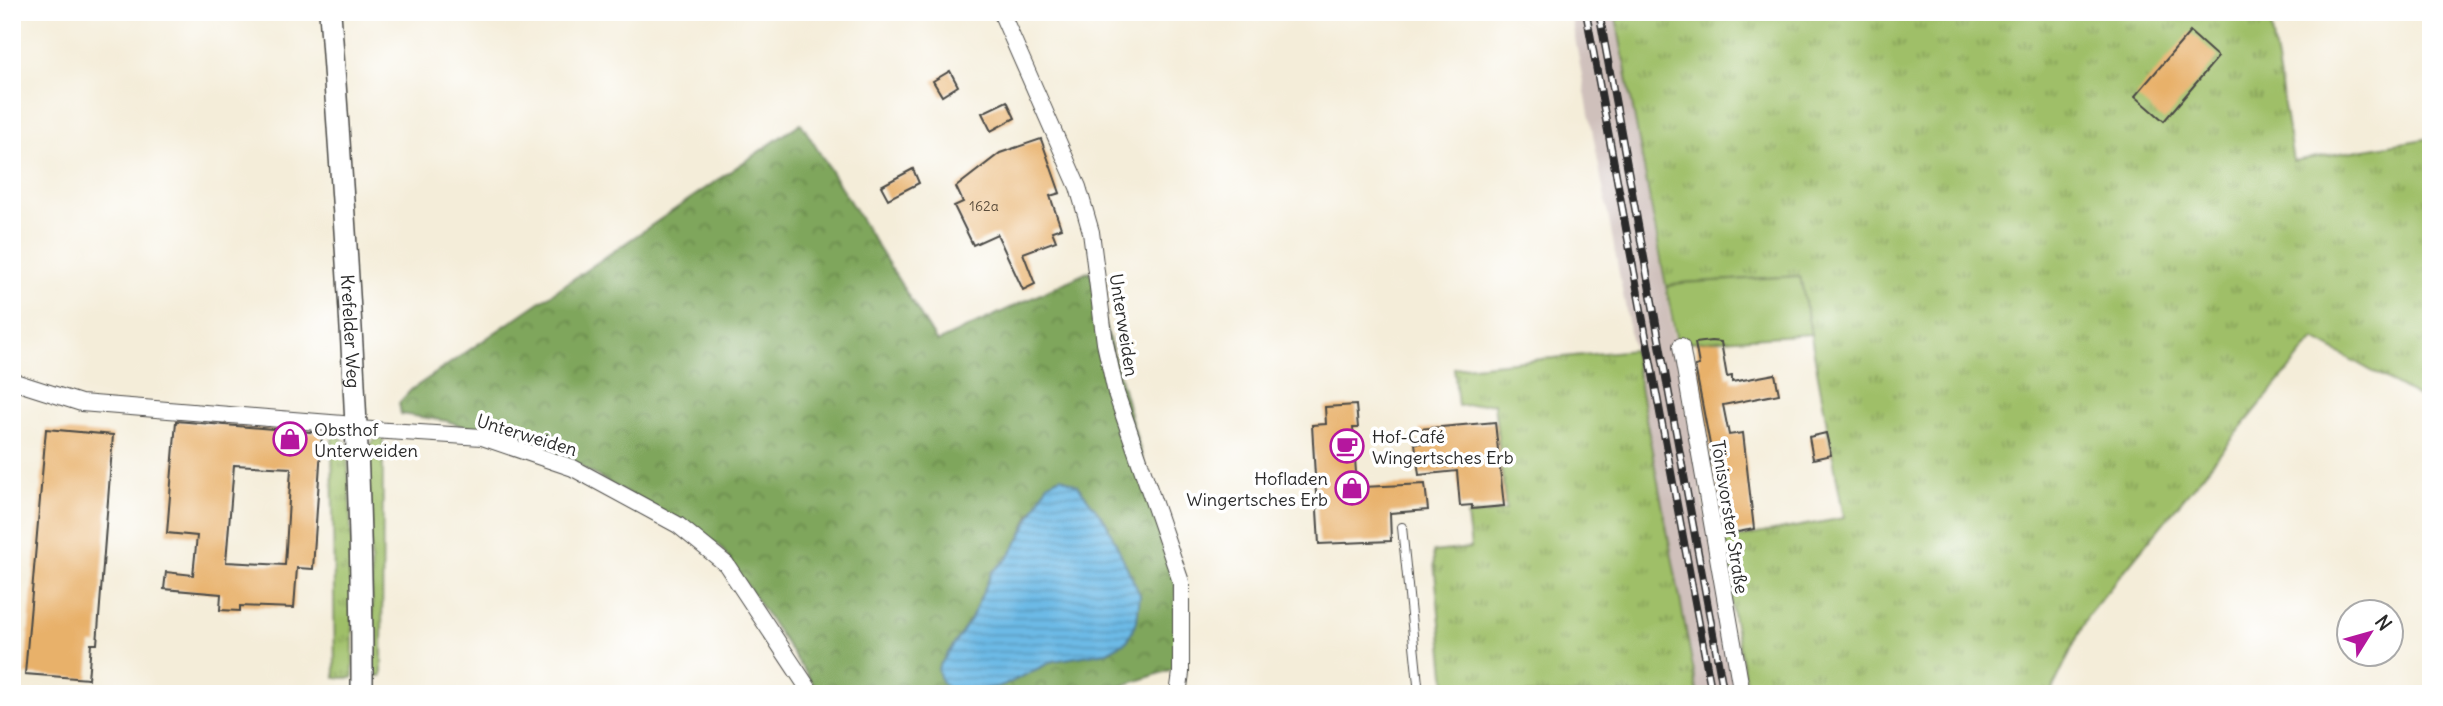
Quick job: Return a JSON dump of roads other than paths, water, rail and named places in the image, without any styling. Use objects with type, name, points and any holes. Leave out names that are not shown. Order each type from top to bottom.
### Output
[{"type":"street","name":"Krefelder Weg","points":[[330,12],[362,554],[362,694]]},
{"type":"street","name":"Unterweiden","points":[[1001,12],[1078,187],[1091,232],[1105,343],[1116,393],[1181,582],[1181,673],[1178,694]]},
{"type":"street","name":"Tönisvorster Straße","points":[[1681,346],[1742,694]]},
{"type":"street","name":"Unterweiden","points":[[12,381],[81,403],[343,424],[356,429],[482,437],[573,468],[678,525],[726,564],[812,694]]},
{"type":"lane","points":[[1402,527],[1419,694]]},
{"type":"water","points":[[1061,477],[1077,485],[1106,522],[1140,595],[1137,621],[1127,641],[1107,652],[1053,661],[1005,685],[979,691],[952,692],[941,681],[938,668],[971,619],[992,572],[1008,558],[1048,483]]},
{"type":"railway","points":[[1586,12],[1712,694]]},
{"type":"railway","points":[[1599,12],[1724,694]]},
{"type":"place","name":"Obsthof Unterweiden","points":[[290,439]]},
{"type":"place","name":"Hof-Café Wingertsches Erb","points":[[1347,446]]},
{"type":"place","name":"Hofladen Wingertsches Erb","points":[[1352,488]]}]
